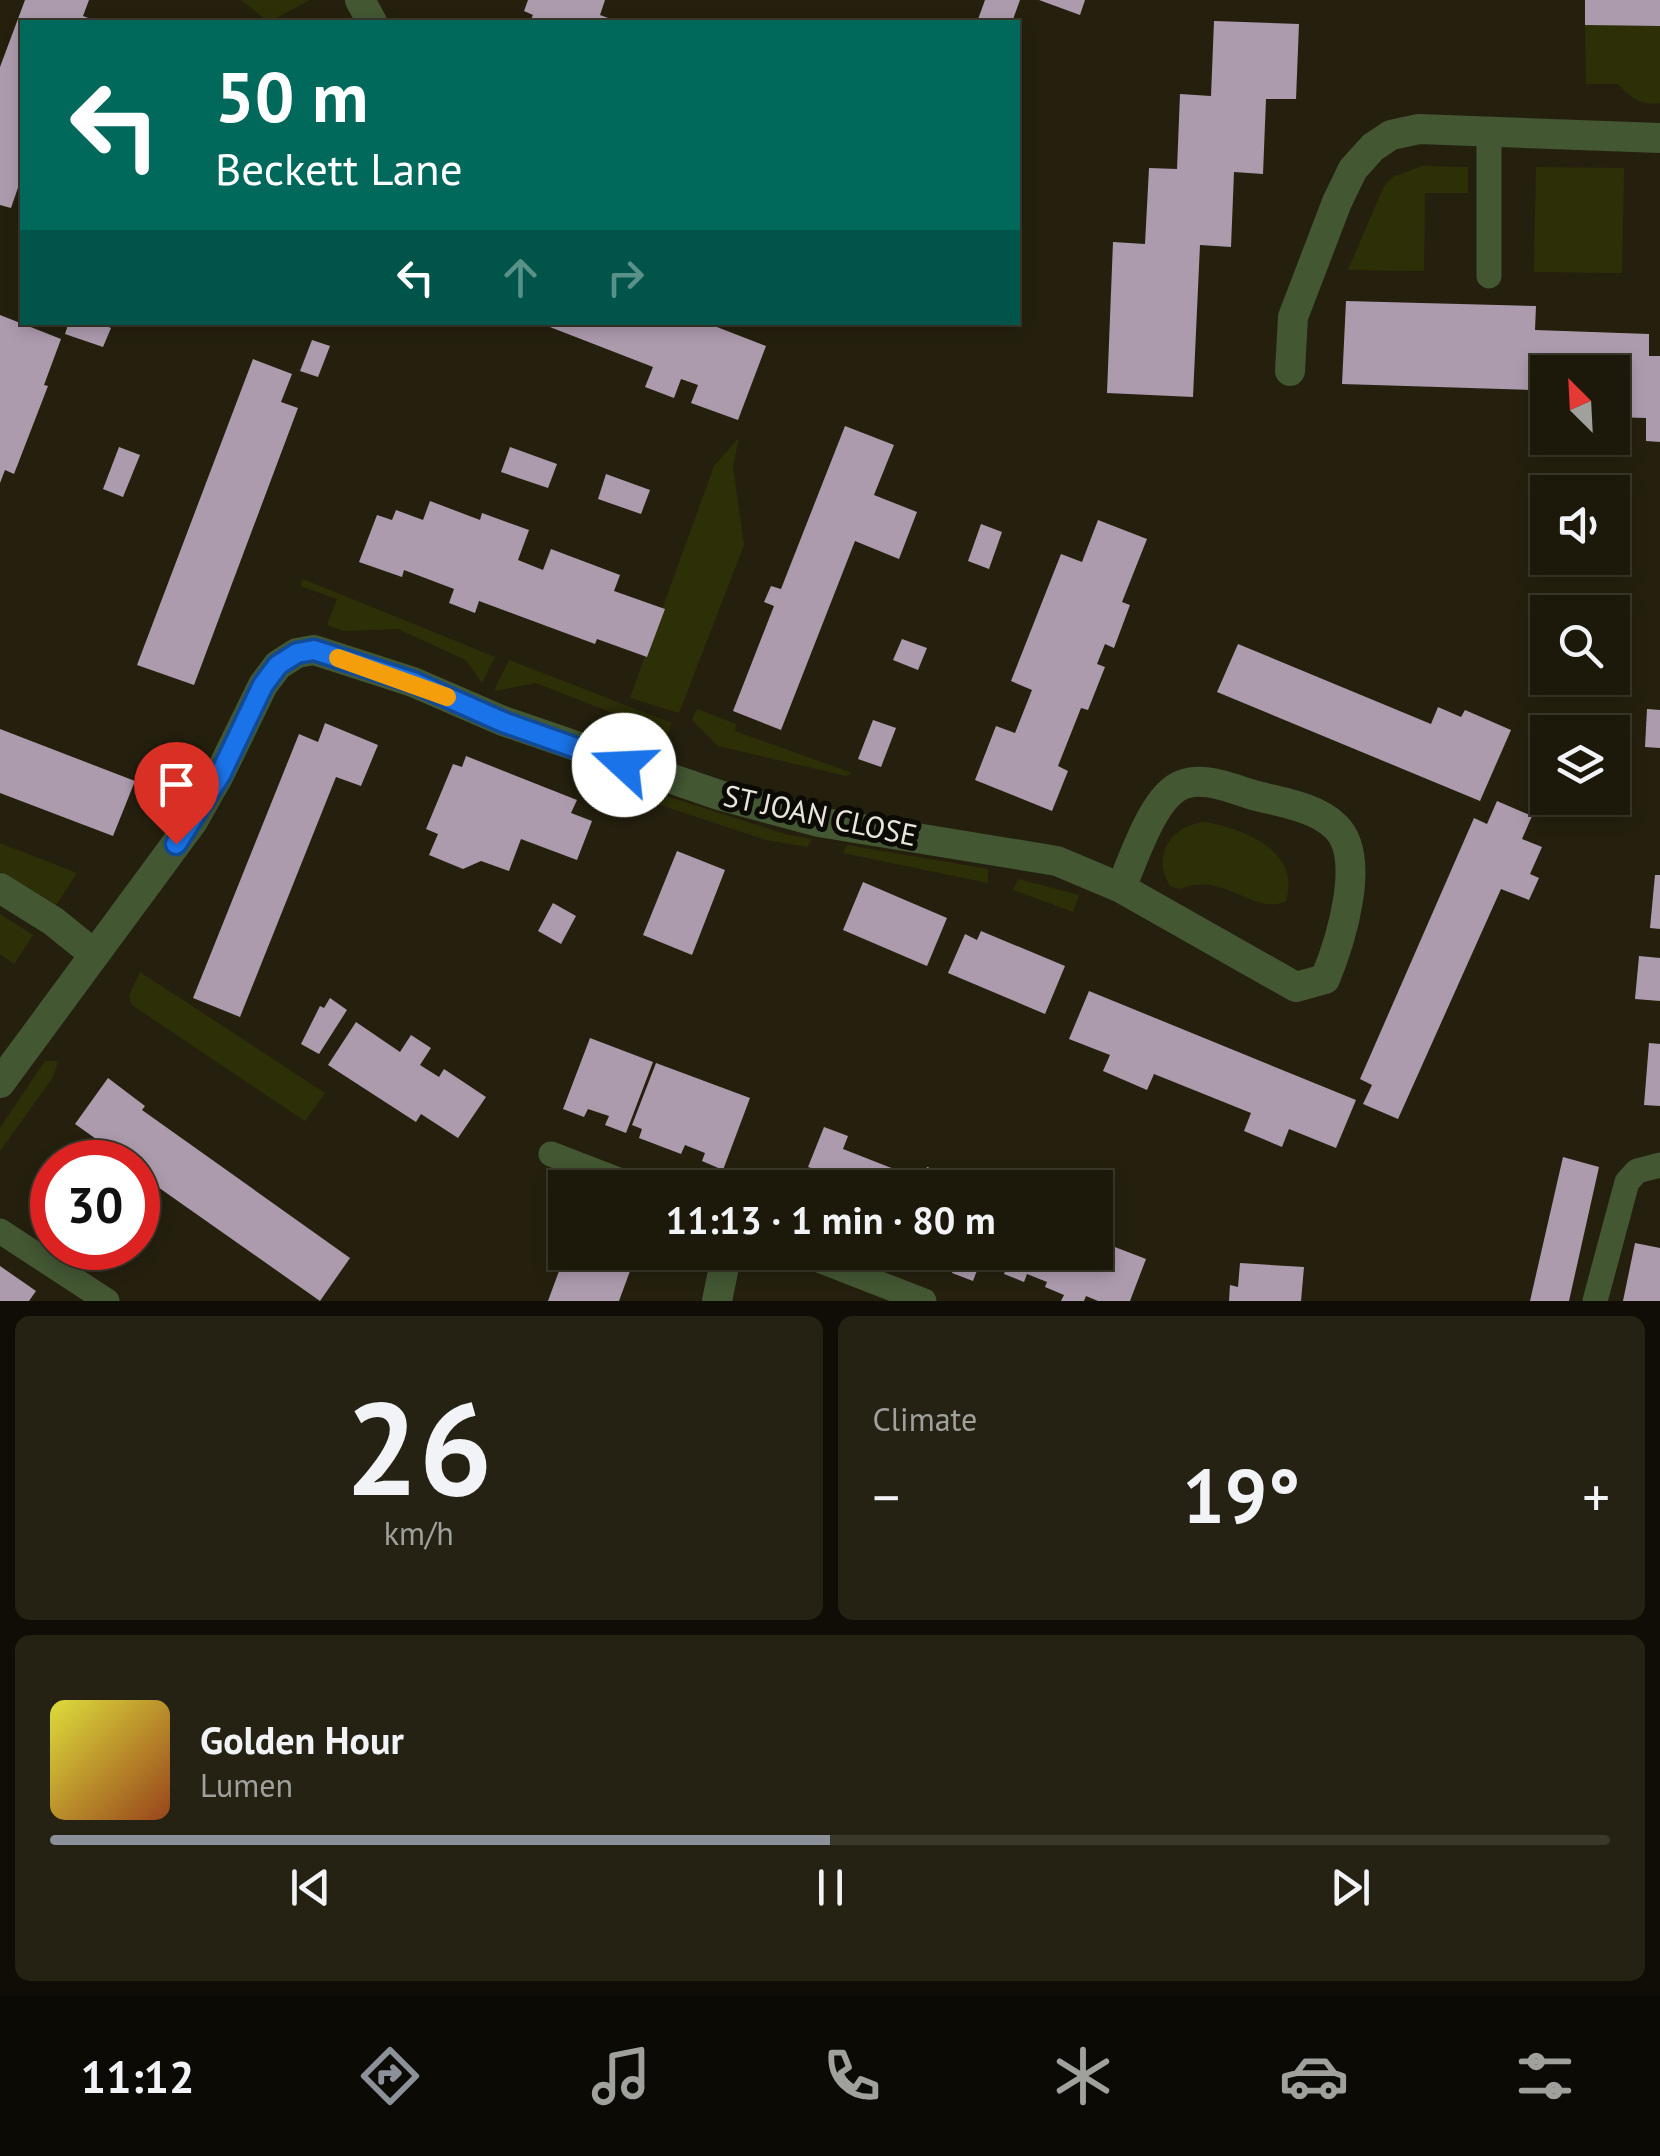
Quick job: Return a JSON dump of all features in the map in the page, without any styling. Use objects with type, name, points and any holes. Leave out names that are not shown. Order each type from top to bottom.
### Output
[{"type":"street","points":[[1290,371],[1293,317],[1337,202],[1353,169],[1373,147],[1391,135],[1420,129],[1660,138]]},
{"type":"street","name":"ST JOAN CLOSE","points":[[94,954],[192,822],[220,775],[263,685],[278,665],[297,653],[314,650],[413,682],[503,722],[719,795],[820,822],[1058,861],[1121,888],[1296,987],[1324,979],[1336,952],[1352,869],[1338,827],[1318,814],[1218,784],[1194,782],[1175,788],[1154,815],[1121,888]]},
{"type":"street","points":[[0,888],[53,921],[94,954],[0,1083]]},
{"type":"street","points":[[717,1301],[723,1270]]},
{"type":"lane","points":[[1488,134],[1489,276]]},
{"type":"lane","points":[[551,1154],[593,1170]]},
{"type":"lane","points":[[1595,1301],[1627,1182],[1637,1171],[1660,1166]]},
{"type":"lane","points":[[0,1231],[107,1301]]},
{"type":"lane","points":[[844,1270],[924,1301]]},
{"type":"green space","points":[[241,0],[310,0],[273,20],[266,20]]},
{"type":"green space","points":[[1585,25],[1660,26],[1660,103],[1637,100],[1618,84],[1586,84]]},
{"type":"green space","points":[[1422,166],[1468,167],[1468,193],[1425,193],[1424,271],[1348,270],[1384,186],[1393,177]]},
{"type":"green space","points":[[1536,167],[1624,168],[1622,273],[1534,272]]},
{"type":"green space","points":[[739,438],[733,467],[744,545],[679,713],[630,698],[714,466]]},
{"type":"green space","points":[[303,579],[495,657],[482,683],[466,660],[398,629],[344,631],[327,625],[337,599],[300,586]]},
{"type":"green space","points":[[509,660],[672,723],[661,750],[643,725],[536,683],[494,691]]},
{"type":"green space","points":[[697,709],[736,724],[735,731],[852,773],[846,776],[718,746],[692,720]]},
{"type":"green space","points":[[663,795],[812,839],[808,847],[766,840],[658,804]]},
{"type":"green space","points":[[1205,822],[1237,830],[1278,856],[1288,884],[1286,901],[1263,903],[1210,885],[1180,889],[1170,886],[1163,863],[1168,844],[1183,829]]},
{"type":"green space","points":[[0,843],[77,873],[56,905],[0,871]]},
{"type":"green space","points":[[847,845],[988,869],[988,883],[843,853]]},
{"type":"green space","points":[[1018,879],[1079,895],[1073,912],[1013,890]]},
{"type":"green space","points":[[0,914],[33,935],[14,964],[0,954]]},
{"type":"green space","points":[[140,972],[325,1093],[305,1121],[132,1005],[129,996]]},
{"type":"green space","points":[[45,1061],[58,1061],[53,1077],[0,1151],[0,1128]]},
{"type":"building","points":[[25,0],[89,0],[83,16],[94,20],[20,20],[20,182],[11,208],[0,205],[0,67]]},
{"type":"building","points":[[528,0],[605,0],[600,15],[614,20],[531,20],[533,15],[524,11]]},
{"type":"building","points":[[985,0],[1020,0],[1013,20],[978,20]]},
{"type":"building","points":[[1039,0],[1085,0],[1080,15]]},
{"type":"building","points":[[1585,0],[1660,0],[1660,26],[1585,25]]},
{"type":"building","points":[[1214,21],[1299,24],[1296,99],[1266,99],[1263,174],[1234,172],[1231,247],[1200,245],[1193,397],[1107,393],[1113,242],[1145,244],[1149,168],[1177,169],[1180,94],[1211,96]]},
{"type":"building","points":[[1346,301],[1536,306],[1535,330],[1649,334],[1649,356],[1660,356],[1660,442],[1646,441],[1646,418],[1630,418],[1630,355],[1530,355],[1530,390],[1342,384]]},
{"type":"building","points":[[0,315],[61,339],[44,385],[48,386],[14,474],[5,470],[0,483]]},
{"type":"building","points":[[68,325],[111,328],[103,347],[65,334]]},
{"type":"building","points":[[545,325],[712,325],[766,346],[738,420],[691,403],[698,385],[681,379],[674,398],[645,387],[653,367]]},
{"type":"building","points":[[312,340],[330,346],[318,377],[300,371]]},
{"type":"building","points":[[253,359],[292,374],[281,402],[298,408],[194,685],[137,665]]},
{"type":"building","points":[[845,426],[894,445],[874,495],[917,512],[899,559],[855,541],[781,730],[733,711],[774,606],[764,602],[771,586],[781,589]]},
{"type":"building","points":[[119,447],[140,455],[123,497],[103,489]]},
{"type":"building","points":[[510,447],[557,464],[548,488],[501,472]]},
{"type":"building","points":[[606,474],[650,490],[641,514],[598,499]]},
{"type":"building","points":[[430,501],[480,520],[482,513],[529,530],[518,560],[543,570],[551,549],[620,575],[614,591],[665,609],[647,657],[597,639],[595,644],[479,601],[475,613],[449,603],[454,589],[404,570],[402,577],[359,562],[377,515],[392,520],[396,510],[423,520]]},
{"type":"building","points":[[1098,520],[1147,539],[1122,602],[1130,605],[1114,648],[1105,644],[1097,664],[1105,667],[1088,710],[1081,708],[1058,766],[1068,771],[1052,811],[975,780],[996,726],[1015,733],[1032,690],[1011,681],[1061,554],[1082,562]]},
{"type":"building","points":[[981,524],[1002,532],[989,569],[968,561]]},
{"type":"building","points":[[902,639],[927,648],[918,670],[893,660]]},
{"type":"building","points":[[1238,644],[1431,724],[1438,707],[1461,717],[1465,710],[1511,730],[1480,801],[1217,692]]},
{"type":"building","points":[[1647,709],[1660,710],[1660,748],[1645,747]]},
{"type":"building","points":[[873,720],[896,728],[881,767],[858,759]]},
{"type":"building","points":[[325,723],[378,745],[361,786],[336,777],[240,1017],[193,998],[299,734],[318,742]]},
{"type":"building","points":[[0,729],[135,781],[113,836],[0,793]]},
{"type":"building","points":[[466,756],[577,800],[571,813],[592,821],[577,860],[521,839],[509,871],[481,861],[463,869],[429,855],[438,834],[426,829],[453,764],[462,767]]},
{"type":"building","points":[[1497,801],[1532,816],[1522,839],[1542,847],[1530,874],[1539,878],[1529,900],[1501,889],[1398,1119],[1363,1104],[1372,1085],[1360,1079],[1474,818],[1487,824]]},
{"type":"building","points":[[677,851],[725,870],[692,955],[643,935]]},
{"type":"building","points":[[1655,875],[1660,875],[1660,929],[1650,928]]},
{"type":"building","points":[[863,882],[947,918],[927,966],[843,930]]},
{"type":"building","points":[[553,903],[576,916],[561,944],[538,931]]},
{"type":"building","points":[[981,931],[1065,966],[1045,1014],[948,973],[965,934],[977,940]]},
{"type":"building","points":[[1639,956],[1660,958],[1660,1001],[1635,999]]},
{"type":"building","points":[[1089,991],[1356,1100],[1336,1148],[1289,1129],[1282,1147],[1244,1131],[1251,1113],[1154,1074],[1147,1090],[1103,1071],[1110,1055],[1069,1039]]},
{"type":"building","points":[[330,998],[347,1010],[319,1054],[301,1044],[320,1006],[324,1008]]},
{"type":"building","points":[[356,1022],[400,1052],[411,1035],[431,1048],[420,1065],[439,1077],[444,1069],[486,1097],[458,1138],[421,1114],[416,1122],[328,1065]]},
{"type":"building","points":[[590,1038],[653,1062],[626,1133],[605,1125],[609,1116],[588,1109],[584,1117],[563,1109]]},
{"type":"building","points":[[1649,1043],[1660,1044],[1660,1106],[1644,1105]]},
{"type":"building","points":[[656,1063],[750,1098],[723,1170],[702,1161],[705,1153],[685,1145],[681,1154],[639,1138],[642,1129],[632,1125]]},
{"type":"building","points":[[108,1078],[145,1106],[142,1110],[350,1258],[320,1301],[160,1188],[160,1140],[98,1140],[75,1124]]},
{"type":"building","points":[[824,1127],[848,1136],[843,1149],[897,1170],[816,1170],[808,1167]]},
{"type":"building","points":[[1563,1157],[1599,1167],[1569,1301],[1530,1301]]},
{"type":"building","points":[[1635,1243],[1660,1248],[1660,1301],[1623,1301]]},
{"type":"building","points":[[1113,1246],[1146,1259],[1130,1301],[1098,1301],[1086,1296],[1084,1301],[1061,1301],[1064,1295],[1045,1287],[1047,1282],[1027,1274],[1024,1282],[1004,1274],[1006,1270],[1113,1270]]},
{"type":"building","points":[[1240,1263],[1304,1267],[1301,1301],[1229,1301],[1230,1285],[1238,1287]]},
{"type":"building","points":[[0,1266],[36,1291],[29,1301],[0,1301]]},
{"type":"building","points":[[559,1270],[630,1270],[619,1301],[548,1301]]},
{"type":"building","points":[[953,1270],[977,1270],[973,1281],[952,1273]]},
{"type":"slow traffic","points":[[338,658],[447,697]]},
{"type":"route","points":[[176,844],[220,775],[263,685],[278,665],[297,653],[314,650],[413,682],[503,722],[624,765]]}]
